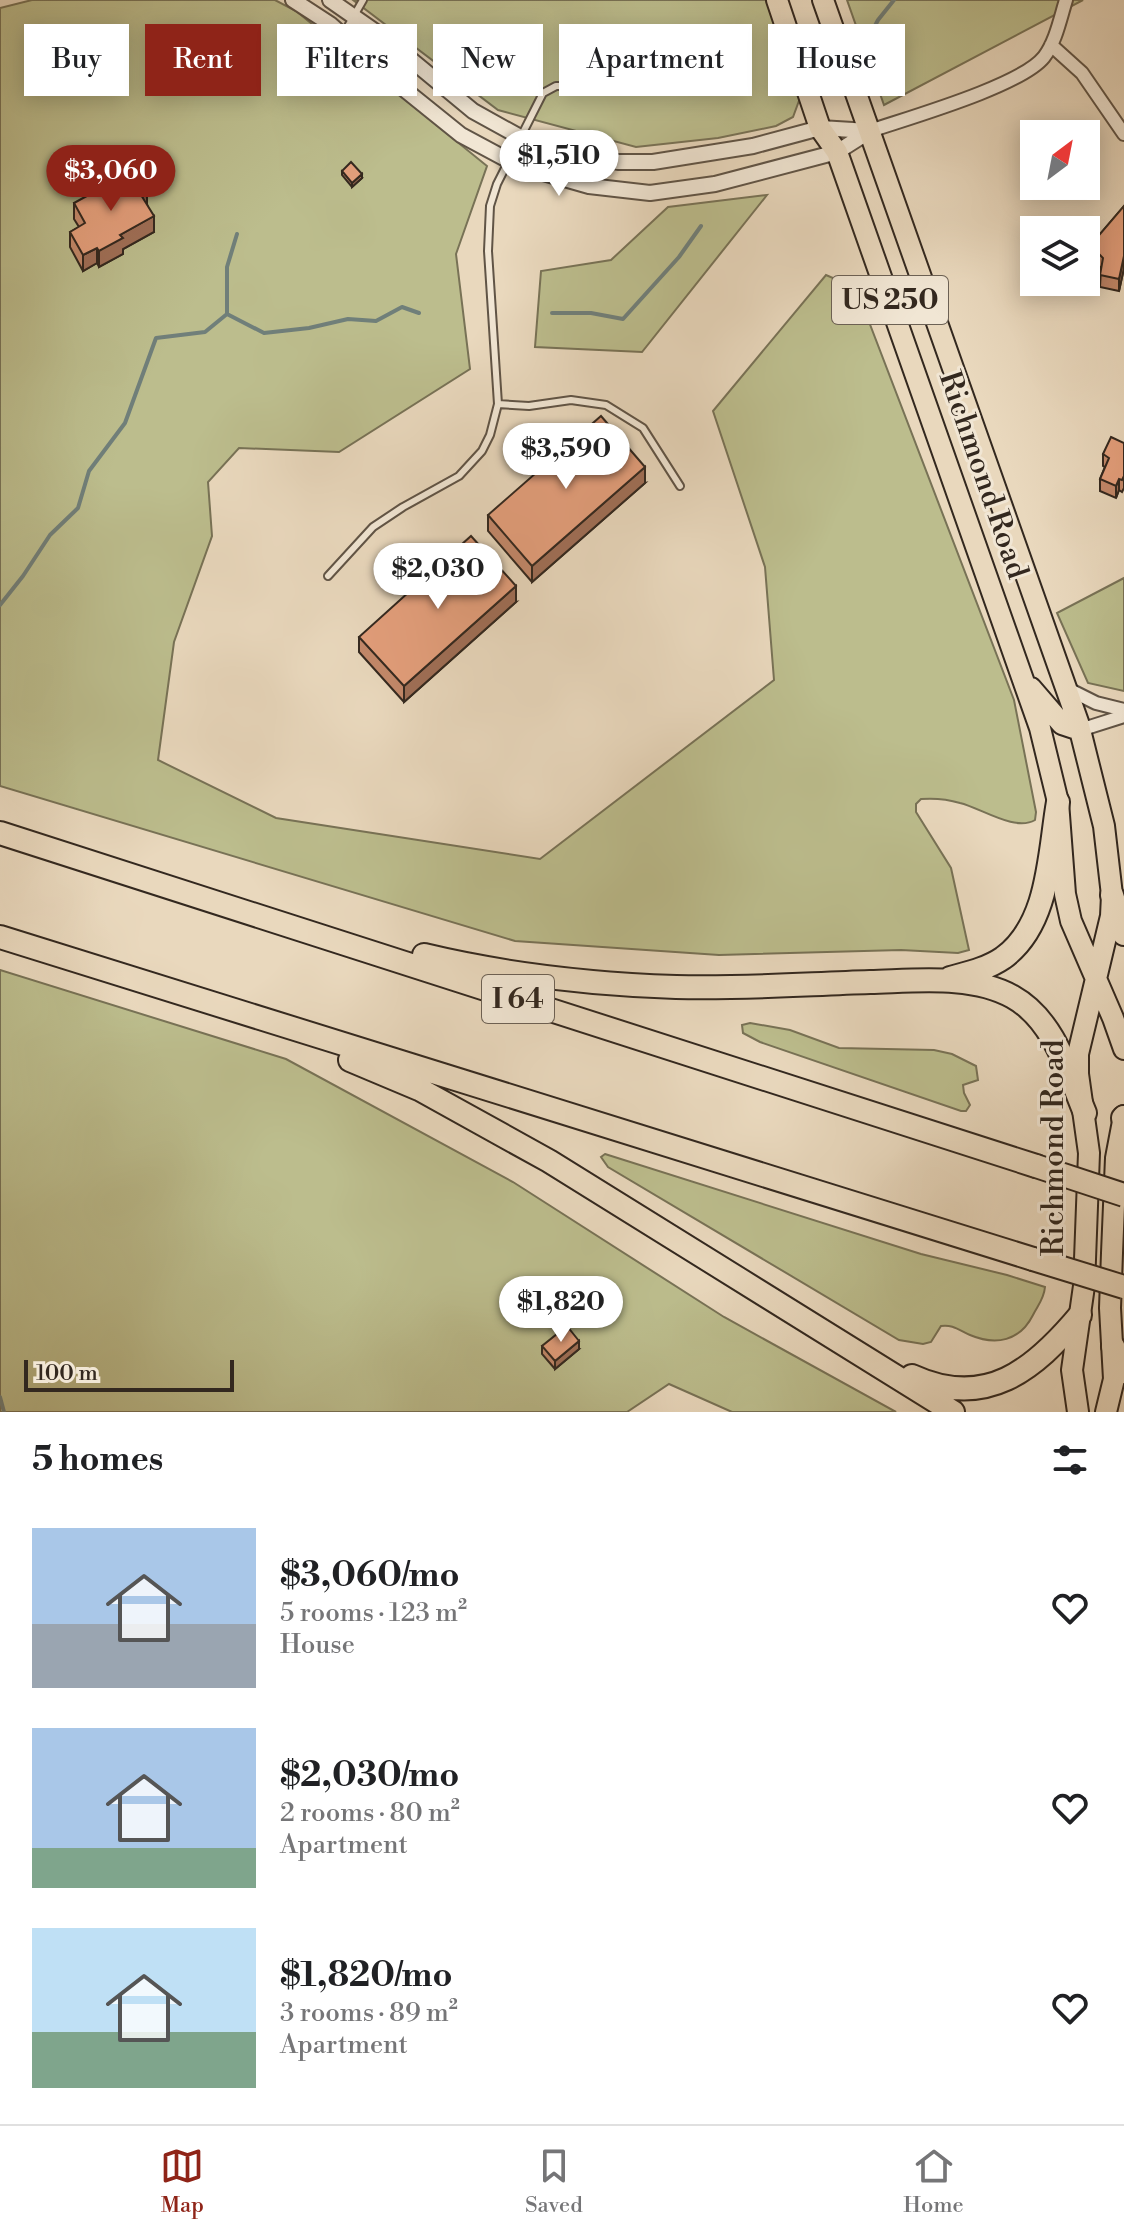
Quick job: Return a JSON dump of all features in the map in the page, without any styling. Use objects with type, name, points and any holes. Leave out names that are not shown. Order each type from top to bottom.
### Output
[{"type":"highway","name":"Richmond Road","points":[[777,0],[820,128],[837,152],[971,537],[1025,682],[1047,750],[1058,802],[1067,905],[1124,1049]]},
{"type":"highway","name":"Richmond Road","points":[[823,0],[1068,689],[1104,826],[1112,895],[1110,927],[1078,1054],[1089,1153],[1084,1286],[1072,1370],[1078,1412]]},
{"type":"highway","points":[[1025,682],[1062,724],[1080,730]]},
{"type":"highway","points":[[937,981],[994,963],[1010,952],[1026,933],[1040,901],[1058,802]]},
{"type":"highway","name":"I 64","points":[[0,833],[1124,1195]]},
{"type":"highway","points":[[1112,895],[1124,934]]},
{"type":"highway","points":[[276,920],[324,926],[395,948],[485,968],[593,982],[679,987],[937,981],[998,989],[1030,1009],[1055,1042],[1085,1113]]},
{"type":"highway","points":[[0,937],[1124,1287]]},
{"type":"highway","points":[[144,981],[419,1089],[549,1161],[953,1412]]},
{"type":"highway","name":"Richmond Road","points":[[1106,1412],[1114,1379],[1110,1295],[1116,1158],[1124,1117]]},
{"type":"highway","points":[[850,1346],[936,1386],[979,1388],[1001,1382],[1025,1370],[1047,1352],[1080,1315]]},
{"type":"highway","points":[[1113,1346],[1124,1372]]},
{"type":"street","points":[[293,0],[326,24]]},
{"type":"street","points":[[330,0],[356,16],[473,111],[520,137],[586,157],[618,162],[653,162],[753,146],[820,128],[870,131]]},
{"type":"street","points":[[412,96],[461,135],[508,161],[552,177],[589,186],[650,193],[715,184],[837,152],[870,131],[1000,85],[1037,64],[1051,45],[1066,0]]},
{"type":"street","points":[[1051,45],[1082,73],[1124,134]]},
{"type":"street","points":[[1068,689],[1124,713]]},
{"type":"street","points":[[1080,730],[1124,713]]},
{"type":"lane","points":[[350,24],[363,0]]},
{"type":"lane","points":[[328,576],[373,527],[403,507],[441,488],[472,464],[490,435],[498,404],[488,231],[490,206],[508,161],[543,93],[559,86]]},
{"type":"lane","points":[[498,404],[529,406],[571,400],[606,405],[643,428],[680,486]]},
{"type":"green space","points":[[32,0],[275,0],[312,24],[277,24],[277,96],[401,96],[487,166],[456,254],[470,369],[339,452],[239,448],[208,482],[212,536],[174,642],[158,760],[276,818],[540,859],[774,680],[765,567],[713,411],[826,275],[856,288],[1014,700],[1035,820],[1027,823],[1008,821],[946,800],[921,799],[916,804],[916,812],[951,868],[969,950],[958,953],[901,950],[719,955],[515,941],[0,786],[0,8]]},
{"type":"green space","points":[[353,0],[769,0],[777,24],[768,24],[768,96],[800,98],[793,117],[776,126],[718,138],[636,147],[498,110],[480,96],[543,96],[543,24],[433,24],[433,61],[417,49],[417,24],[385,24]]},
{"type":"green space","points":[[847,0],[1083,0],[905,94],[905,24],[855,24]]},
{"type":"green space","points":[[881,96],[901,96],[884,105]]},
{"type":"green space","points":[[767,195],[642,352],[535,347],[541,271],[611,260],[668,207]]},
{"type":"green space","points":[[1124,578],[1124,691],[1088,683],[1057,613]]},
{"type":"green space","points":[[0,970],[286,1059],[513,1182],[724,1317],[896,1412],[732,1412],[669,1384],[627,1412],[0,1412]]},
{"type":"green space","points":[[750,1023],[790,1030],[839,1048],[934,1050],[952,1054],[976,1066],[978,1080],[963,1085],[970,1105],[966,1111],[961,1111],[760,1042],[743,1033],[742,1025]]},
{"type":"green space","points":[[605,1154],[921,1254],[1045,1287],[1043,1295],[1028,1324],[1006,1339],[989,1340],[941,1326],[931,1342],[923,1344],[899,1340],[608,1167],[601,1157]]},
{"type":"building","points":[[351,162],[362,174],[352,183],[342,171]]},
{"type":"building","points":[[134,170],[147,192],[141,195],[154,216],[120,235],[123,238],[99,251],[97,248],[83,255],[70,232],[85,223],[74,203]]},
{"type":"building","points":[[1124,206],[1124,256],[1119,279],[1100,275],[1103,258],[1100,255],[1100,234]]},
{"type":"building","points":[[601,416],[645,467],[532,566],[488,515]]},
{"type":"building","points":[[1111,437],[1124,443],[1124,476],[1116,486],[1100,479],[1109,458],[1103,454]]},
{"type":"building","points":[[471,536],[516,586],[404,686],[359,637]]},
{"type":"building","points":[[567,1326],[579,1341],[555,1361],[542,1346]]},
{"type":"waterway","points":[[876,24],[894,0]]},
{"type":"waterway","points":[[552,313],[591,313],[623,319],[679,257],[701,226]]},
{"type":"waterway","points":[[227,314],[227,267],[237,234]]},
{"type":"waterway","points":[[0,605],[50,535],[78,508],[89,471],[125,423],[156,338],[205,332],[227,314],[264,333],[309,328],[348,319],[376,321],[402,307],[419,313]]},
{"type":"waterway","points":[[0,1397],[4,1412]]}]
